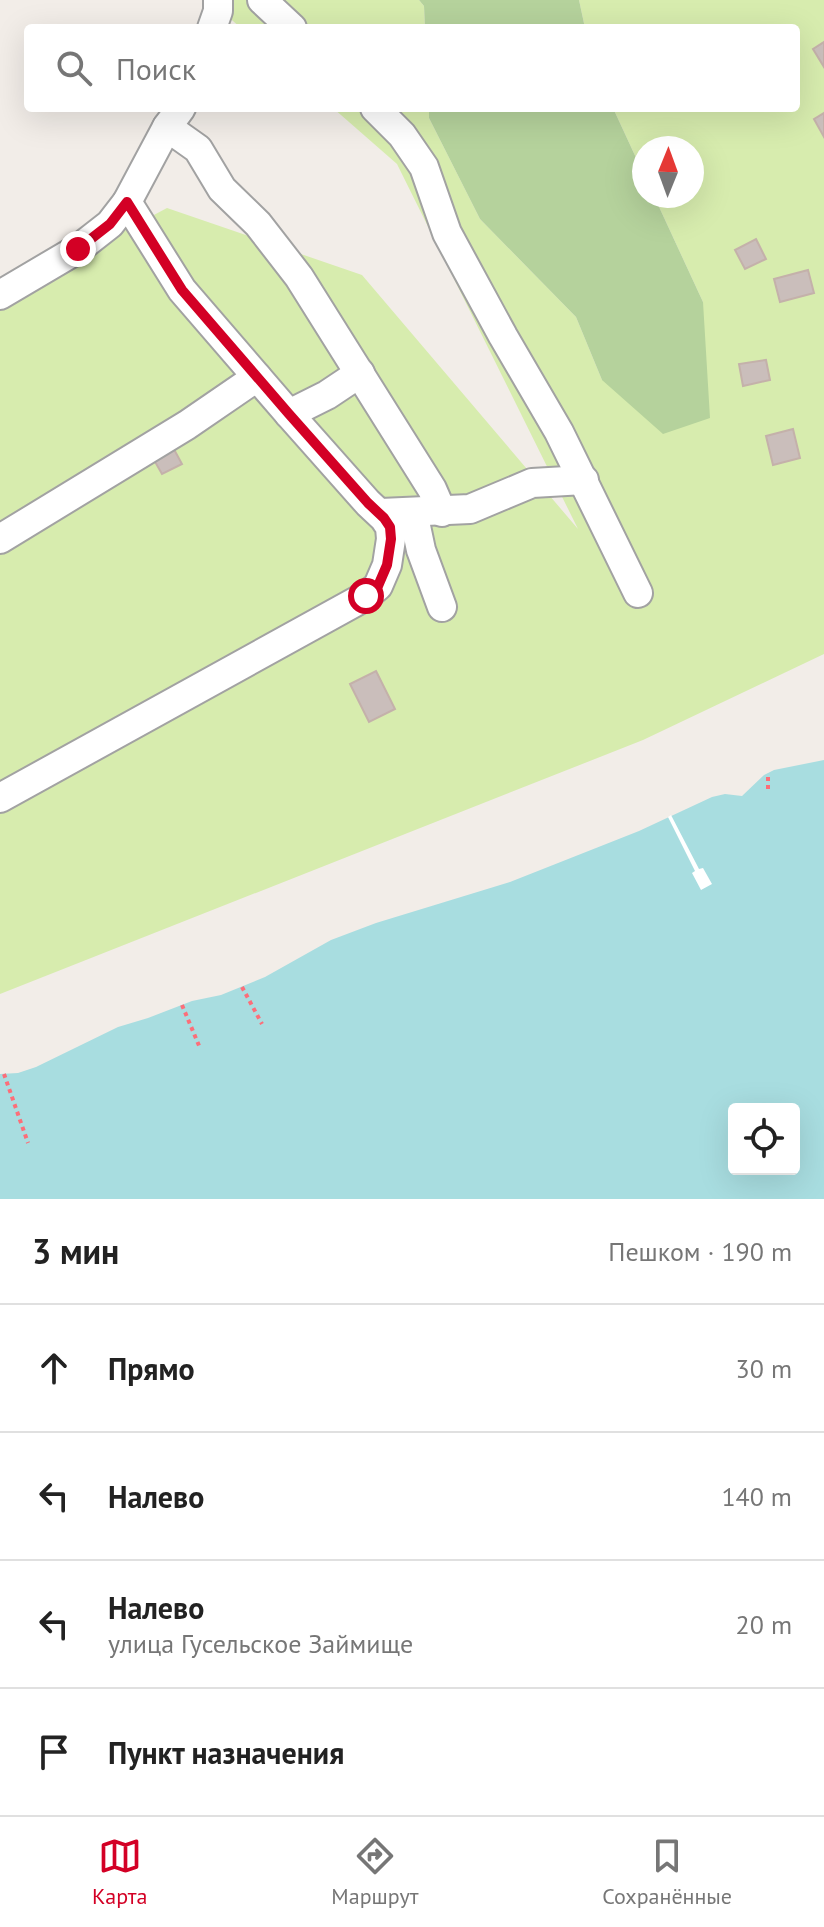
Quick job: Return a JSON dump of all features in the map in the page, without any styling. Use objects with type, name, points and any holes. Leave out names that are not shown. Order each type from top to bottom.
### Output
[{"type":"street","points":[[213,24],[218,0]]},
{"type":"street","points":[[262,0],[288,24]]},
{"type":"street","points":[[379,112],[402,135],[424,167],[447,233],[559,432],[638,593]]},
{"type":"street","points":[[0,295],[78,249],[110,224],[127,202],[174,118],[198,149],[222,189],[258,224],[299,277],[432,489],[442,512]]},
{"type":"street","points":[[0,798],[366,596],[378,586],[387,565],[390,527],[381,513],[368,503],[182,290],[127,202]]},
{"type":"street","points":[[289,414],[327,395],[360,373]]},
{"type":"street","points":[[0,539],[187,425],[257,377]]},
{"type":"street","points":[[381,513],[470,509],[532,483],[584,480]]},
{"type":"street","points":[[413,512],[421,550],[442,607]]},
{"type":"path","points":[[768,773],[768,789]]},
{"type":"path","points":[[242,987],[262,1024]]},
{"type":"path","points":[[182,1005],[200,1048]]},
{"type":"path","points":[[4,1074],[28,1143]]},
{"type":"green space","points":[[209,0],[419,0],[424,6],[425,24],[236,24]]},
{"type":"green space","points":[[419,0],[579,0],[584,24],[425,24],[424,6]]},
{"type":"green space","points":[[579,0],[824,0],[824,654],[643,740],[0,994],[0,297],[167,208],[362,275],[578,529],[397,164],[338,112],[429,112],[429,118],[480,219],[576,317],[602,380],[703,302],[660,208],[704,208],[704,136],[632,136],[632,149],[615,112],[800,112],[800,24],[584,24]]},
{"type":"green space","points":[[429,112],[615,112],[632,149],[632,208],[660,208],[703,302],[710,418],[663,434],[602,380],[576,317],[480,219],[429,118]]},
{"type":"water","points":[[824,760],[824,1199],[0,1199],[0,1074],[18,1073],[36,1067],[118,1027],[192,1001],[221,995],[265,977],[331,940],[510,882],[639,831],[712,797],[725,794],[742,796],[764,775],[774,770]]},
{"type":"pier","points":[[671,815],[699,869],[703,868],[712,884],[701,890],[668,817]]},
{"type":"building","points":[[824,42],[824,67],[813,49]]},
{"type":"building","points":[[824,113],[824,137],[814,119]]},
{"type":"building","points":[[756,239],[766,259],[745,269],[735,250]]},
{"type":"building","points":[[808,270],[814,293],[780,302],[774,279]]},
{"type":"building","points":[[766,360],[770,380],[743,386],[739,364]]},
{"type":"building","points":[[793,429],[800,458],[773,465],[766,436]]},
{"type":"building","points":[[170,442],[182,464],[162,474],[150,453]]},
{"type":"building","points":[[376,671],[395,709],[369,722],[350,684]]},
{"type":"route","points":[[78,249],[110,224],[127,202],[182,290],[368,503],[381,513],[390,527],[387,565],[378,586],[366,596]]}]
